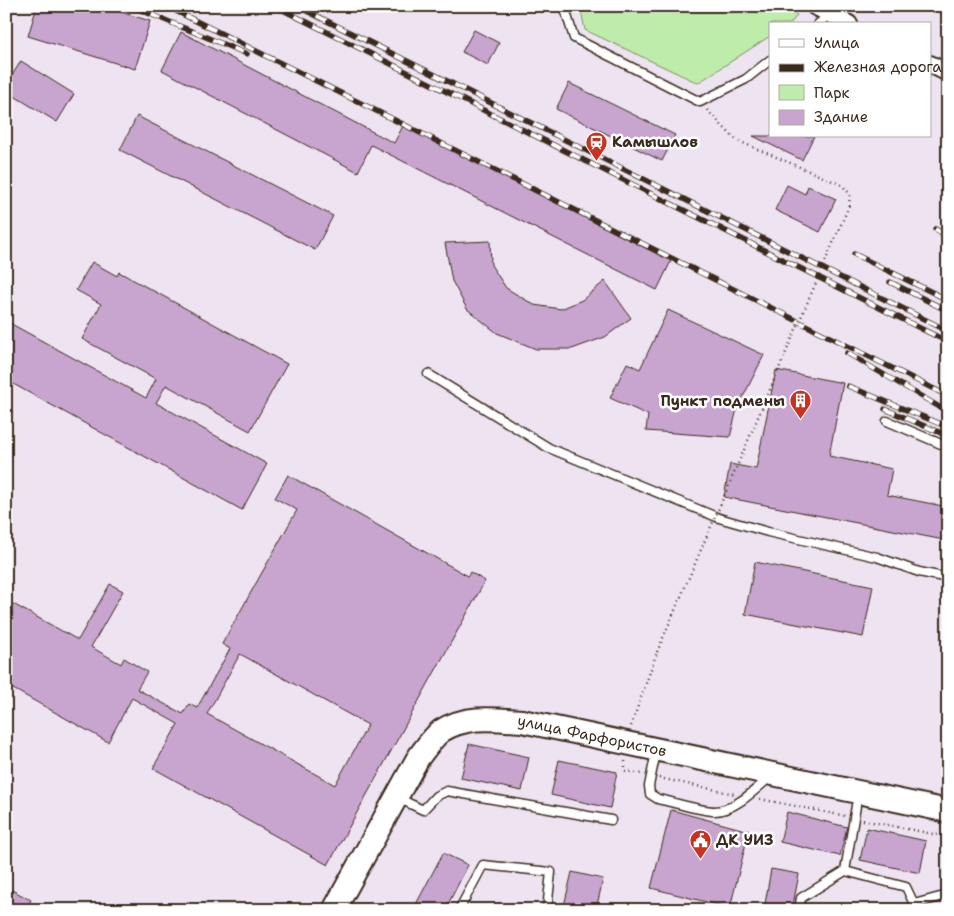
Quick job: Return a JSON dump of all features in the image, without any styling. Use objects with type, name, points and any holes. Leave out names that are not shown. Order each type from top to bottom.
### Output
[{"type":"street","points":[[814,6],[824,19],[839,22]]},
{"type":"street","points":[[932,65],[948,73]]},
{"type":"street","name":"улица Фарфористов","points":[[334,910],[418,758],[430,742],[441,732],[462,722],[485,718],[522,721],[948,810]]},
{"type":"lane","points":[[564,6],[574,38],[700,102],[746,79],[769,61]]},
{"type":"lane","points":[[428,374],[549,448],[719,518],[768,532],[877,557],[919,572],[948,578]]},
{"type":"lane","points":[[887,421],[948,447]]},
{"type":"lane","points":[[656,750],[649,786],[650,794],[658,799],[714,811],[724,810],[748,796],[773,774]]},
{"type":"lane","points":[[396,797],[423,810],[436,796],[447,791],[610,820]]},
{"type":"lane","points":[[844,871],[858,792]]},
{"type":"lane","points":[[460,910],[483,865],[552,872],[547,910]]},
{"type":"lane","points":[[799,910],[801,898],[844,871],[906,887],[914,904]]},
{"type":"lane","points":[[907,910],[914,904],[940,897],[948,898]]},
{"type":"path","points":[[700,102],[736,140],[842,185],[850,194],[849,206],[657,652],[632,724],[624,770],[948,837]]},
{"type":"green space","points":[[580,6],[777,6],[797,15],[792,22],[769,22],[769,37],[698,83],[585,30]]},
{"type":"building","points":[[37,6],[101,6],[150,21],[135,69],[28,36]]},
{"type":"building","points":[[474,30],[499,43],[488,65],[462,52]]},
{"type":"building","points":[[181,32],[394,143],[403,126],[671,261],[657,290],[371,145],[358,172],[162,70]]},
{"type":"building","points":[[21,61],[74,94],[57,122],[6,91],[6,85]]},
{"type":"building","name":"Камышлов","points":[[569,83],[675,135],[662,161],[556,109]]},
{"type":"building","points":[[137,116],[333,216],[315,250],[120,150]]},
{"type":"building","points":[[753,136],[813,138],[802,160]]},
{"type":"building","points":[[787,185],[805,194],[808,186],[836,199],[820,232],[775,210]]},
{"type":"building","points":[[490,241],[491,265],[506,288],[534,305],[561,309],[582,300],[605,281],[631,318],[605,337],[572,349],[536,349],[497,333],[467,309],[452,281],[445,243]]},
{"type":"building","points":[[92,262],[117,276],[119,272],[287,364],[250,431],[166,385],[156,403],[267,464],[242,510],[6,380],[6,321],[146,398],[156,379],[82,339],[101,304],[76,290]]},
{"type":"building","points":[[668,310],[764,355],[737,409],[730,437],[646,431],[648,415],[610,398],[627,363],[640,369]]},
{"type":"building","name":"Пункт подмены","points":[[776,370],[843,383],[829,456],[892,469],[887,495],[948,507],[948,520],[944,540],[724,497],[730,464],[756,469]]},
{"type":"building","points":[[288,475],[468,576],[470,572],[485,581],[328,865],[153,768],[178,724],[132,698],[108,742],[6,685],[6,600],[78,640],[110,584],[123,591],[91,647],[121,664],[124,658],[147,672],[137,689],[183,714],[189,704],[197,708],[230,649],[222,644],[297,510],[275,498]],"holes":[[[240,654],[368,725],[335,785],[207,714]]]},
{"type":"building","points":[[755,562],[873,586],[863,637],[745,614]]},
{"type":"building","points":[[469,744],[529,757],[522,791],[461,778]]},
{"type":"building","points":[[559,760],[617,772],[610,808],[551,795]]},
{"type":"building","name":"ДК УИЗ","points":[[671,810],[749,831],[730,908],[651,888]]},
{"type":"building","points":[[787,812],[847,827],[840,856],[780,842]]},
{"type":"building","points":[[867,828],[926,841],[920,873],[860,860]]},
{"type":"building","points":[[443,853],[468,865],[445,910],[413,910]]},
{"type":"building","points":[[771,869],[799,874],[792,910],[764,910]]},
{"type":"building","points":[[572,872],[603,879],[596,910],[563,910]]},
{"type":"building","points":[[6,887],[31,900],[26,910],[6,910]]},
{"type":"railway","points":[[131,6],[247,54]]},
{"type":"railway","points":[[166,6],[948,396]]},
{"type":"railway","points":[[275,6],[948,342]]},
{"type":"railway","points":[[297,6],[948,331]]},
{"type":"railway","points":[[935,229],[948,236]]},
{"type":"railway","points":[[854,254],[948,300]]},
{"type":"railway","points":[[890,282],[948,311]]},
{"type":"railway","points":[[847,353],[948,412]]},
{"type":"railway","points":[[848,386],[948,427]]},
{"type":"railway","points":[[885,409],[948,436]]},
{"type":"place","name":"Камышлов","points":[[596,161]]},
{"type":"place","name":"Пункт подмены","points":[[801,420]]},
{"type":"place","name":"ДК УИЗ","points":[[700,859]]}]
